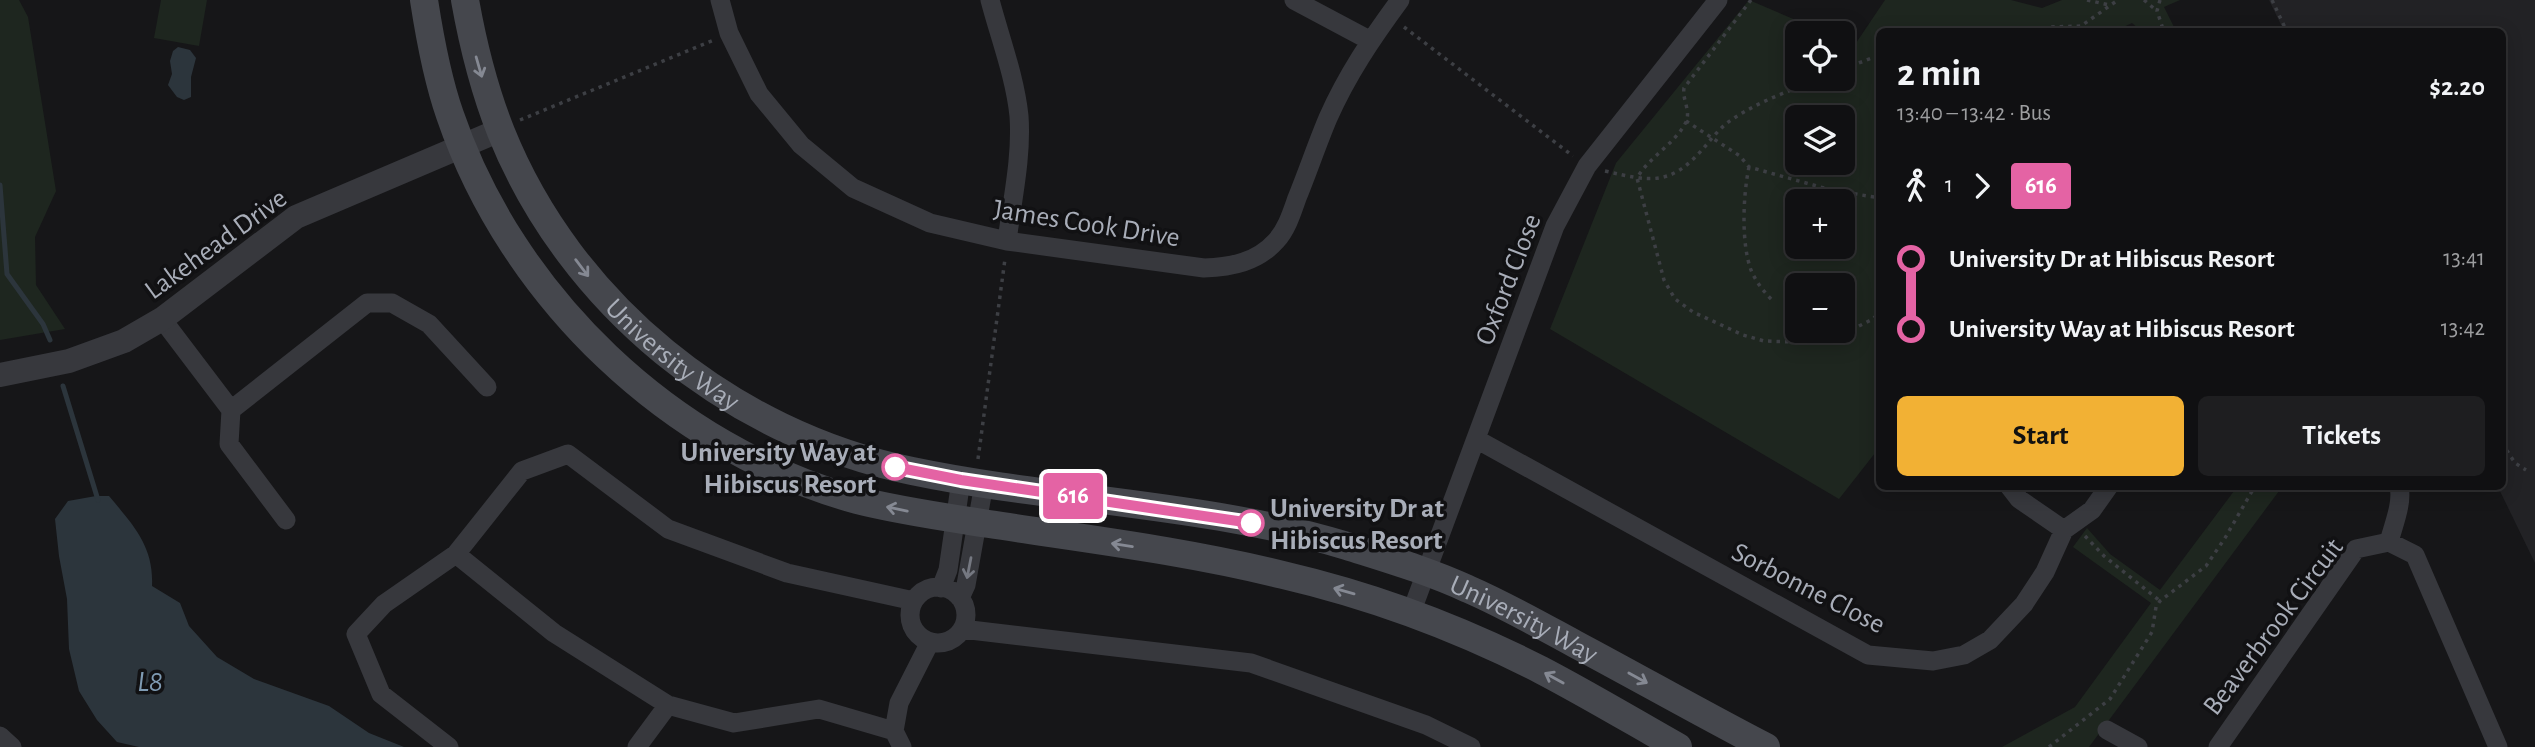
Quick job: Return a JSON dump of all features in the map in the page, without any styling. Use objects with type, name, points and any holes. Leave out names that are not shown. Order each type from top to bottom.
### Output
[{"type":"main road","name":"University Way","points":[[424,0],[438,76],[461,146],[484,196],[542,286],[602,352],[675,412],[761,463],[808,484],[856,499],[966,521],[1227,562],[1326,586],[1411,613],[1540,670],[1678,747]]},
{"type":"main road","name":"University Way","points":[[465,0],[477,60],[500,130],[514,162],[539,205],[597,288],[631,323],[673,360],[740,405],[777,426],[815,442],[876,462],[973,482],[1251,523],[1343,545],[1428,572],[1508,607],[1766,747]]},
{"type":"street","name":"James Cook Drive","points":[[720,0],[729,33],[759,94],[801,145],[853,188],[930,223],[1007,241],[1204,268],[1227,267],[1250,261],[1279,238],[1346,81],[1369,40],[1394,8]]},
{"type":"street","points":[[990,0],[1016,94],[1019,118],[1007,241]]},
{"type":"street","points":[[1294,0],[1369,40]]},
{"type":"street","name":"Oxford Close","points":[[1411,613],[1555,226],[1587,166],[1718,0]]},
{"type":"street","name":"Lakehead Drive","points":[[0,376],[69,360],[124,341],[162,318],[296,216],[500,130]]},
{"type":"street","points":[[231,410],[367,303],[392,303],[429,324],[487,387]]},
{"type":"street","points":[[162,318],[231,410],[229,444],[286,520]]},
{"type":"street","name":"Sorbonne Close","points":[[1476,439],[1868,655],[1933,661],[1964,655],[1990,640],[2024,604],[2045,572],[2069,526],[2092,510],[2106,490]]},
{"type":"street","points":[[449,747],[381,694],[356,634],[384,604],[457,554],[522,471],[568,454],[668,529],[788,573],[914,601]]},
{"type":"street","points":[[940,588],[966,521],[973,482]]},
{"type":"street","points":[[2012,490],[2019,499],[2069,526]]},
{"type":"street","points":[[2389,542],[2400,490]]},
{"type":"street","points":[[960,598],[966,585],[966,521]]},
{"type":"street","name":"Beaverbrook Circuit","points":[[2218,747],[2356,549],[2389,542],[2415,555],[2498,747]]},
{"type":"street","points":[[457,554],[554,633],[668,705],[734,723],[819,709],[898,739],[900,703],[930,642]]},
{"type":"street","points":[[940,588],[948,589],[960,598],[966,617],[962,629],[948,641],[930,642],[921,638],[911,623],[910,612],[914,601],[922,592],[940,588]]},
{"type":"street","points":[[962,629],[1251,663],[1426,725],[1471,747]]},
{"type":"street","points":[[637,747],[668,705]]},
{"type":"street","points":[[2107,730],[2138,747]]},
{"type":"street","points":[[0,736],[12,747]]},
{"type":"path","points":[[1751,0],[1684,88],[1686,121],[1662,150],[1645,165],[1637,178],[1664,280],[1675,299],[1693,312],[1744,335],[1765,341],[1797,342],[1843,334],[1876,316]]},
{"type":"path","points":[[2087,0],[2110,5]]},
{"type":"path","points":[[2047,28],[2081,26],[2118,0]]},
{"type":"path","points":[[2144,0],[2157,11],[2163,28]]},
{"type":"path","points":[[2157,11],[2160,0]]},
{"type":"path","points":[[2272,0],[2285,28]]},
{"type":"path","points":[[1394,8],[1587,166],[1637,178],[1663,178],[1682,170],[1711,138],[1740,115],[1793,91]]},
{"type":"path","points":[[500,130],[525,117],[729,33]]},
{"type":"path","points":[[1855,64],[1876,57]]},
{"type":"path","points":[[1686,121],[1740,156],[1749,167],[1831,190],[1876,197]]},
{"type":"path","points":[[1749,167],[1744,190],[1747,251],[1760,287],[1773,302]]},
{"type":"path","points":[[973,482],[1007,241]]},
{"type":"path","points":[[2506,449],[2515,464],[2526,470]]},
{"type":"path","points":[[2049,747],[2110,699],[2152,632],[2156,607],[2206,566],[2254,490]]},
{"type":"path","points":[[2069,526],[2161,601]]},
{"type":"shaded area","points":[[0,0],[19,0],[28,17],[56,191],[35,237],[36,285],[65,329],[0,340]]},
{"type":"shaded area","points":[[161,0],[207,0],[199,46],[154,38]]},
{"type":"shaded area","points":[[1749,0],[1798,21],[1785,21],[1785,91],[1855,91],[1855,45],[1885,0],[2011,0],[2042,8],[2062,0],[2180,0],[2164,7],[2174,28],[2138,28],[2132,23],[2121,28],[1876,28],[1876,452],[1839,499],[1550,329],[1616,163]]},
{"type":"shaded area","points":[[2269,0],[2535,0],[2535,563],[2499,490],[2506,490],[2506,28],[2283,28]]},
{"type":"shaded area","points":[[2235,490],[2280,490],[2089,747],[2002,747],[2075,707],[2151,603],[2073,547],[2087,528],[2110,554],[2160,590]]},
{"type":"water","points":[[178,47],[190,50],[196,58],[191,77],[191,97],[184,100],[177,97],[168,85],[172,74],[170,61],[173,51]]},
{"type":"water","name":"L8","points":[[109,496],[134,527],[150,559],[152,586],[180,603],[189,626],[217,657],[254,679],[329,706],[369,733],[404,747],[139,747],[117,742],[97,720],[79,691],[69,649],[67,599],[55,519],[68,501]]},
{"type":"waterway","points":[[0,185],[7,274],[43,324],[50,340]]},
{"type":"waterway","points":[[63,386],[98,500]]},
{"type":"bus line","name":"616","points":[[895,467],[961,480],[1251,523]]},
{"type":"place","name":"University Way at Hibiscus Resort","points":[[895,467]]},
{"type":"place","name":"University Dr at Hibiscus Resort","points":[[1251,523]]}]
